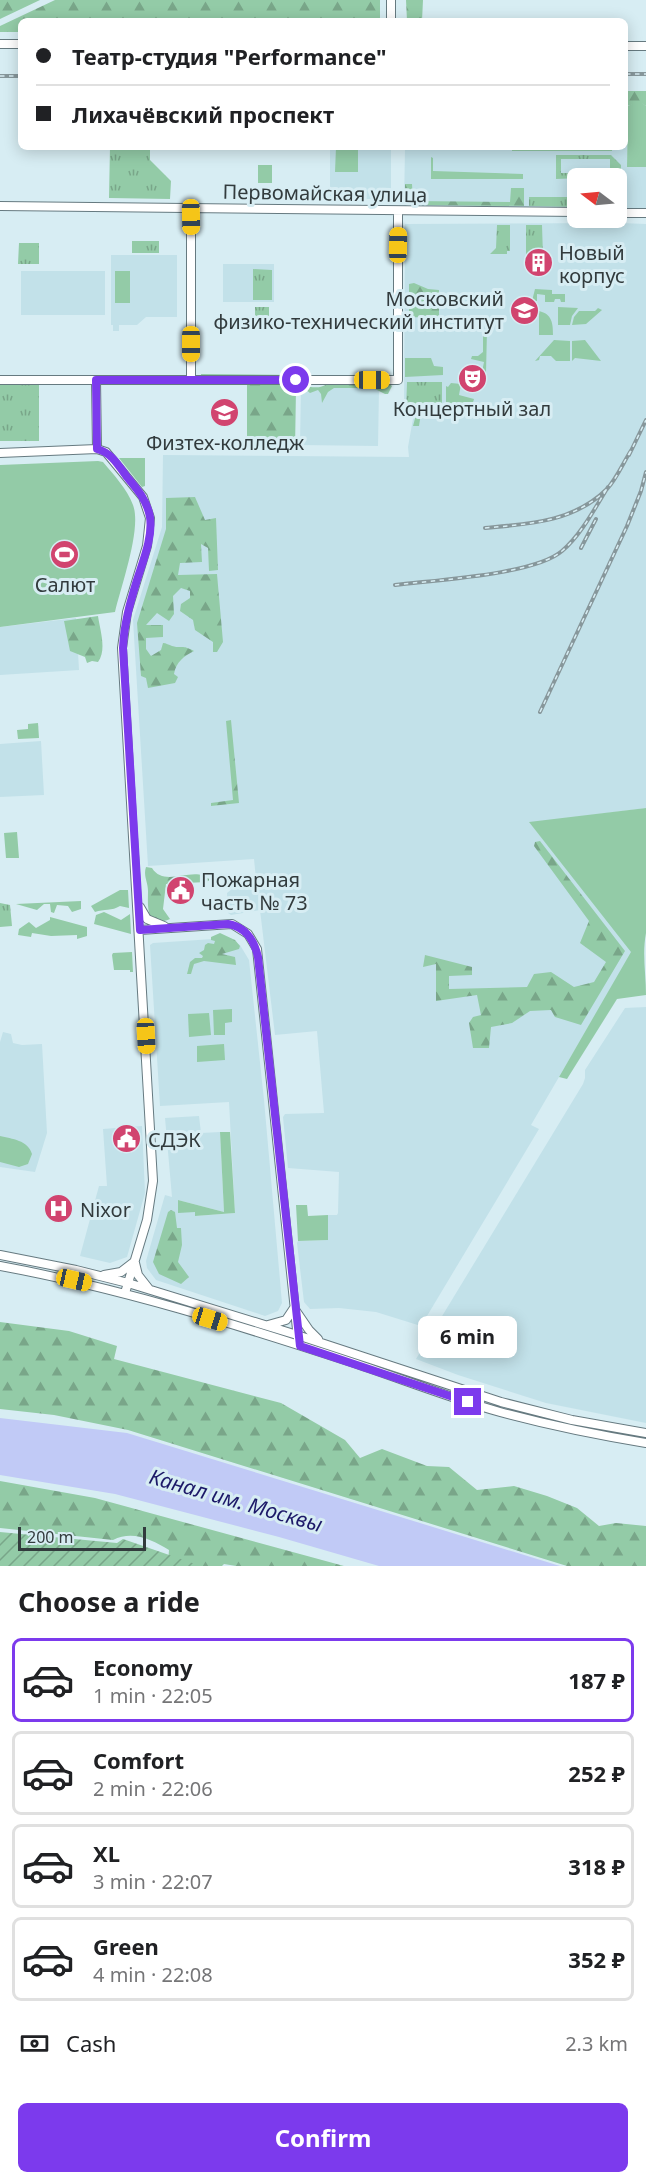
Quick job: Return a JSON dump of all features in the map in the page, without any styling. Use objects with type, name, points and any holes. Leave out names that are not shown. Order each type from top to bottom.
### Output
[{"type":"main road","points":[[391,0],[391,18]]},
{"type":"main road","points":[[0,44],[18,44]]},
{"type":"main road","points":[[628,46],[646,46]]},
{"type":"main road","name":"Первомайская улица","points":[[0,206],[567,212]]},
{"type":"main road","points":[[191,207],[191,380]]},
{"type":"main road","points":[[0,380],[398,380],[398,211]]},
{"type":"main road","points":[[627,213],[646,213]]},
{"type":"main road","points":[[96,380],[97,449]]},
{"type":"main road","points":[[0,453],[97,449],[106,452],[138,490],[146,503],[151,522],[147,546],[127,612],[123,648],[153,1180],[147,1220],[125,1293]]},
{"type":"main road","points":[[138,903],[147,919],[169,928]]},
{"type":"main road","points":[[140,930],[232,924],[248,934],[256,949],[300,1346]]},
{"type":"main road","points":[[141,949],[150,935],[169,928]]},
{"type":"main road","points":[[0,1255],[128,1283],[323,1343],[501,1402],[568,1419],[646,1433]]},
{"type":"main road","points":[[100,1276],[121,1272],[135,1262]]},
{"type":"main road","points":[[135,1262],[138,1275],[151,1290]]},
{"type":"main road","points":[[0,1266],[66,1278],[125,1293],[300,1346],[498,1411],[547,1424],[646,1443]]},
{"type":"main road","points":[[266,1325],[286,1320],[295,1307]]},
{"type":"main road","points":[[295,1307],[309,1330],[323,1343]]},
{"type":"shaded area","points":[[330,150],[391,150],[391,199],[330,199]]},
{"type":"shaded area","points":[[405,150],[627,150],[627,166],[646,167],[646,209],[627,209],[627,168],[567,168],[567,208],[404,208]]},
{"type":"shaded area","points":[[567,223],[567,228],[627,228],[627,223],[646,224],[646,808],[530,823],[632,952],[531,1125],[539,1129],[421,1326],[376,1312],[339,1308],[310,1309],[304,1302],[297,1243],[298,1241],[328,1240],[328,1215],[338,1213],[339,1172],[288,1168],[283,1117],[285,1114],[324,1113],[317,1031],[275,1035],[260,910],[231,915],[228,913],[227,893],[237,885],[238,881],[256,879],[254,859],[148,866],[133,620],[162,527],[163,455],[409,457],[408,447],[414,413],[404,413],[405,224]]},
{"type":"shaded area","points":[[111,255],[177,255],[177,317],[146,317],[137,325],[119,325],[119,331],[113,331],[113,325],[111,325]]},
{"type":"shaded area","points":[[223,264],[274,264],[274,302],[223,302]]},
{"type":"shaded area","points":[[21,271],[105,271],[105,315],[21,315]]},
{"type":"shaded area","points":[[301,388],[379,388],[378,446],[300,445]]},
{"type":"shaded area","points":[[76,618],[79,670],[0,675],[0,627]]},
{"type":"shaded area","points":[[41,741],[44,795],[0,797],[0,744]]},
{"type":"shaded area","points":[[228,938],[240,945],[249,960],[264,1100],[282,1303],[278,1311],[265,1316],[156,1280],[147,1268],[146,1261],[165,1195],[172,1197],[165,1118],[199,1116],[201,1133],[220,1132],[224,1212],[178,1200],[195,1212],[196,1216],[235,1213],[229,1102],[160,1106],[150,945]]},
{"type":"shaded area","points":[[646,1007],[646,1423],[546,1403],[416,1359],[583,1084],[585,1070],[625,1008]]},
{"type":"shaded area","points":[[3,1032],[11,1034],[13,1043],[42,1044],[47,1133],[35,1172],[0,1167],[0,1042]]},
{"type":"shaded area","points":[[142,1126],[145,1193],[127,1257],[110,1263],[80,1256],[99,1186],[107,1186],[103,1129]]},
{"type":"green space","points":[[0,0],[40,0],[0,19]]},
{"type":"green space","points":[[55,0],[380,0],[380,18],[18,18],[18,32],[0,32],[0,26]]},
{"type":"green space","points":[[406,0],[423,0],[422,18],[407,18]]},
{"type":"green space","points":[[628,91],[646,91],[646,106],[641,103],[628,106]]},
{"type":"green space","points":[[642,103],[646,106],[646,167],[627,167],[628,106]]},
{"type":"green space","points":[[110,150],[150,150],[150,160],[171,181],[170,199],[109,198]]},
{"type":"green space","points":[[336,150],[358,150],[358,172],[335,172]]},
{"type":"green space","points":[[512,150],[612,150],[612,151]]},
{"type":"green space","points":[[556,155],[611,155],[621,165],[621,168],[610,168],[610,159],[561,159],[561,173],[567,173],[567,179],[556,179]]},
{"type":"green space","points":[[431,157],[433,158],[433,171],[523,174],[523,179],[431,179]]},
{"type":"green space","points":[[258,165],[272,165],[272,183],[258,183]]},
{"type":"green space","points":[[405,184],[412,184],[413,201],[510,202],[511,188],[524,188],[524,206],[405,205]]},
{"type":"green space","points":[[529,197],[567,197],[567,207],[529,206]]},
{"type":"green space","points":[[497,225],[510,225],[510,251],[507,251],[507,254],[490,254],[496,248]]},
{"type":"green space","points":[[526,225],[542,225],[543,256],[526,256]]},
{"type":"green space","points":[[132,241],[159,241],[159,253],[132,253]]},
{"type":"green space","points":[[19,243],[39,243],[39,264],[18,264]]},
{"type":"green space","points":[[253,269],[272,270],[272,300],[253,300]]},
{"type":"green space","points":[[115,271],[130,271],[130,303],[115,303]]},
{"type":"green space","points":[[414,283],[428,289],[439,290],[439,318],[409,317],[409,284]]},
{"type":"green space","points":[[535,289],[552,290],[552,294],[565,294],[565,302],[555,299],[554,302],[545,302],[545,295],[537,294],[537,301],[532,301]]},
{"type":"green space","points":[[255,307],[269,307],[269,323],[255,323]]},
{"type":"green space","points":[[558,307],[578,308],[572,316],[570,325],[558,325]]},
{"type":"green space","points":[[598,308],[602,310],[586,324],[572,325],[579,311],[595,311]]},
{"type":"green space","points":[[539,311],[547,314],[551,320],[553,335],[539,335]]},
{"type":"green space","points":[[483,330],[487,330],[486,373],[482,372],[484,362],[471,359],[472,356],[478,356],[483,352]]},
{"type":"green space","points":[[554,340],[570,341],[570,361],[556,361],[551,356],[540,356],[539,360],[535,361]]},
{"type":"green space","points":[[585,340],[601,361],[575,358],[572,361],[572,341]]},
{"type":"green space","points":[[405,358],[431,358],[434,366],[443,367],[443,375],[405,377]]},
{"type":"green space","points":[[201,374],[394,376],[392,378],[201,378]]},
{"type":"green space","points":[[247,382],[291,383],[313,387],[327,384],[376,384],[385,387],[387,383],[392,386],[388,394],[373,388],[334,388],[328,392],[322,403],[318,390],[310,393],[304,388],[296,389],[295,449],[247,449]]},
{"type":"green space","points":[[407,382],[442,382],[442,406],[434,406],[421,413],[419,426],[413,426],[417,411],[406,411]]},
{"type":"green space","points":[[451,383],[461,384],[459,395],[474,399],[471,409],[446,407],[446,386],[448,387]]},
{"type":"green space","points":[[0,384],[39,384],[39,441],[0,441]]},
{"type":"green space","points":[[119,458],[145,458],[145,486],[142,487]]},
{"type":"green space","name":"Салют","points":[[103,462],[124,488],[133,505],[135,515],[133,542],[115,612],[0,627],[0,465]]},
{"type":"green space","points":[[195,497],[205,520],[216,518],[218,570],[209,571],[208,548],[201,544],[202,562],[180,563],[178,575],[217,574],[223,642],[217,652],[213,652],[213,642],[195,630],[193,620],[180,611],[181,604],[190,598],[190,591],[181,588],[173,596],[174,614],[169,621],[157,613],[146,625],[163,625],[163,637],[146,638],[146,649],[151,656],[161,650],[163,643],[194,651],[184,657],[177,666],[174,674],[178,677],[175,683],[148,688],[146,678],[141,676],[137,623],[166,529],[166,498]]},
{"type":"green space","points":[[98,616],[102,640],[101,657],[98,662],[87,663],[85,657],[70,651],[64,621]]},
{"type":"green space","points":[[231,720],[239,803],[211,806],[211,803],[233,800],[226,721]]},
{"type":"green space","points":[[38,723],[39,738],[18,739],[17,730],[28,729],[28,724]]},
{"type":"green space","points":[[646,808],[644,956],[646,995],[617,999],[567,1079],[559,1077],[631,952],[529,822]]},
{"type":"green space","points":[[17,832],[19,858],[6,858],[4,833]]},
{"type":"green space","points":[[540,841],[625,951],[581,1025],[555,1017],[551,1010],[530,1011],[512,1023],[491,1027],[489,1048],[473,1048],[469,1023],[473,1017],[481,1015],[477,995],[436,1001],[436,964],[423,967],[425,955],[472,967],[472,975],[449,976],[449,989],[527,987],[534,974],[551,972],[574,987],[594,982],[606,962],[580,943],[589,921],[534,846],[535,842]]},
{"type":"green space","points":[[146,867],[164,876],[196,874],[210,880],[166,884],[163,909],[170,919],[162,922],[156,921],[152,919],[148,909]]},
{"type":"green space","points":[[120,890],[128,890],[129,908],[120,906],[95,912],[91,906]]},
{"type":"green space","points":[[81,901],[81,909],[72,912],[68,906],[57,905],[54,913],[51,912],[50,904],[44,904],[37,910],[16,904]]},
{"type":"green space","points":[[0,903],[10,905],[12,926],[0,927]]},
{"type":"green space","points":[[104,912],[121,920],[130,914],[131,934],[94,924],[96,915]]},
{"type":"green space","points":[[50,917],[87,927],[87,936],[77,939],[77,935],[51,936],[32,933],[31,937],[18,935],[19,929],[29,922],[36,928],[50,920]]},
{"type":"green space","points":[[220,933],[235,940],[240,946],[239,949],[222,954],[235,957],[236,965],[204,961],[194,964],[191,974],[187,974],[190,962],[195,958],[202,958],[203,956],[199,953],[208,943],[214,944],[215,941],[211,940],[211,937]]},
{"type":"green space","points":[[132,952],[133,972],[114,970],[113,953]]},
{"type":"green space","points":[[232,1009],[232,1022],[225,1023],[225,1035],[214,1035],[213,1010]]},
{"type":"green space","points":[[209,1013],[211,1035],[189,1037],[188,1014]]},
{"type":"green space","points":[[224,1044],[225,1060],[197,1062],[197,1046]]},
{"type":"green space","points":[[220,1132],[230,1132],[235,1213],[195,1216],[195,1212],[178,1213],[178,1200],[224,1212]]},
{"type":"green space","points":[[0,1136],[19,1141],[30,1149],[32,1154],[28,1164],[19,1167],[0,1162]]},
{"type":"green space","points":[[296,1205],[307,1205],[308,1216],[328,1215],[328,1240],[298,1241]]},
{"type":"green space","points":[[171,1210],[175,1212],[177,1228],[181,1228],[182,1245],[178,1262],[189,1277],[181,1284],[159,1274],[153,1262],[168,1212]]},
{"type":"green space","points":[[0,1322],[69,1331],[117,1346],[114,1359],[281,1403],[345,1440],[360,1458],[382,1449],[427,1466],[449,1467],[477,1490],[514,1486],[547,1496],[577,1508],[599,1526],[616,1523],[646,1526],[646,1566],[567,1566],[128,1430],[54,1415],[0,1409]]},
{"type":"green space","points":[[0,1481],[95,1498],[344,1566],[224,1564],[222,1566],[175,1566],[168,1563],[169,1550],[135,1536],[113,1540],[0,1528]]},
{"type":"green space","points":[[0,1532],[117,1543],[123,1539],[201,1566],[0,1566]]},
{"type":"water","name":"Канал им. Москвы","points":[[0,1418],[127,1433],[560,1566],[379,1566],[115,1494],[0,1475]]},
{"type":"railway","points":[[628,74],[646,74]]},
{"type":"railway","points":[[0,76],[18,76]]},
{"type":"railway","points":[[629,455],[646,420]]},
{"type":"railway","points":[[485,528],[534,523],[565,515],[580,508],[607,489],[632,449]]},
{"type":"railway","points":[[540,712],[627,526],[646,472]]},
{"type":"railway","points":[[395,585],[507,571],[548,559],[562,551],[575,537],[608,487]]},
{"type":"railway","points":[[581,548],[596,519]]},
{"type":"place","name":"Новый корпус","points":[[538,263]]},
{"type":"place","name":"Московский физико-технический институт","points":[[525,310]]},
{"type":"place","name":"Концертный зал","points":[[472,378]]},
{"type":"place","name":"Физтех-колледж","points":[[225,412]]},
{"type":"place","name":"Салют","points":[[65,554]]},
{"type":"place","name":"Пожарная часть № 73","points":[[180,890]]},
{"type":"place","name":"СДЭК","points":[[127,1139]]},
{"type":"place","name":"Nixor","points":[[59,1209]]},
{"type":"route","points":[[296,380],[96,380],[97,449],[112,457],[138,490],[146,503],[151,522],[147,546],[127,612],[123,635],[140,930],[232,924],[248,934],[254,943],[258,957],[297,1335],[300,1346],[468,1402]]}]
